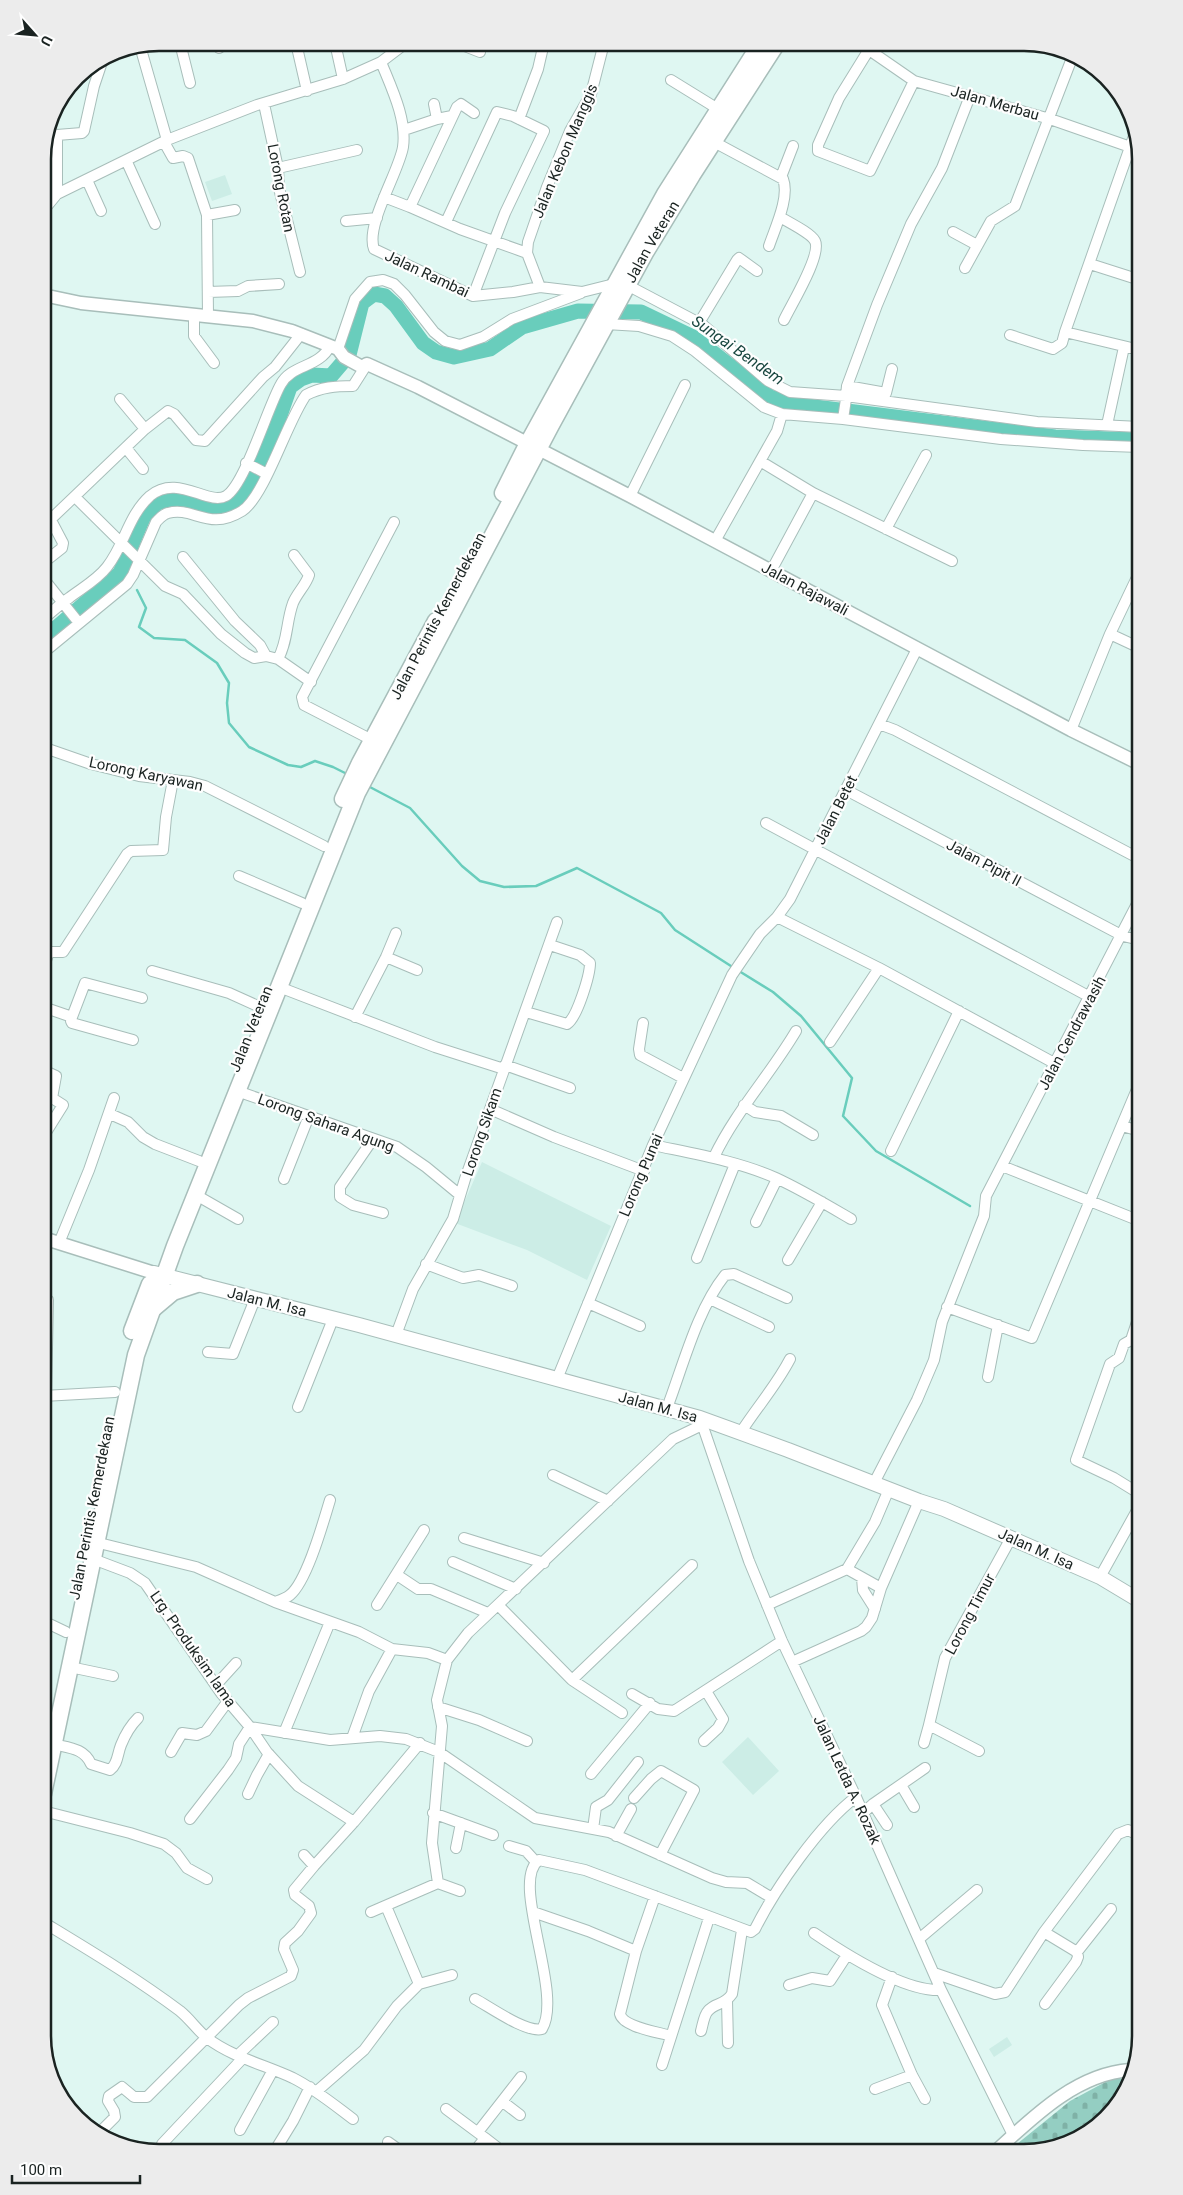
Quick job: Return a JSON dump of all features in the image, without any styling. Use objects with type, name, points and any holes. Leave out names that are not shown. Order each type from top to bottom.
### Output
[{"type":"highway","name":"Jalan Veteran","points":[[534,448],[603,321],[665,194],[756,51]]},
{"type":"highway","name":"Jalan Veteran","points":[[619,288],[772,51]]},
{"type":"highway","name":"Jalan Perintis Kemerdekaan","points":[[353,790],[534,448]]},
{"type":"highway","name":"Jalan Veteran","points":[[159,1274],[199,1161],[324,846],[353,790]]},
{"type":"highway","name":"Jalan Veteran","points":[[159,1274],[196,1195],[279,987],[353,790]]},
{"type":"highway","name":"Jalan Perintis Kemerdekaan","points":[[51,1726],[66,1632],[116,1392],[159,1274]]},
{"type":"highway","points":[[51,1734],[70,1667],[94,1550],[130,1354],[151,1311],[159,1274]]},
{"type":"highway","points":[[151,1311],[172,1292],[197,1284]]},
{"type":"main road","name":"Jalan M. Isa","points":[[159,1274],[396,1335],[614,1396],[667,1408],[701,1421],[740,1432],[944,1509],[1100,1578],[1132,1596]]},
{"type":"street","points":[[182,51],[190,83]]},
{"type":"street","points":[[298,51],[307,91]]},
{"type":"street","points":[[337,51],[343,79]]},
{"type":"street","points":[[51,201],[57,194],[166,141],[264,104],[343,79],[381,62],[395,51]]},
{"type":"street","points":[[519,119],[538,68],[542,51]]},
{"type":"street","name":"Jalan Kebon Manggis","points":[[527,253],[532,228],[547,187],[570,131],[591,94],[602,51]]},
{"type":"street","points":[[868,51],[839,98],[818,145],[818,151],[870,171],[914,80]]},
{"type":"street","name":"Jalan Merbau","points":[[877,51],[914,80],[1050,119],[1131,148]]},
{"type":"street","points":[[142,53],[166,141],[173,158],[184,156],[188,158],[206,215],[208,316]]},
{"type":"street","name":"Jalan Rambai","points":[[381,62],[392,88],[404,130],[401,154],[377,218],[373,243],[374,249],[473,296],[540,287],[582,292],[619,288]]},
{"type":"street","points":[[965,268],[991,221],[1009,212],[1015,206],[1071,62]]},
{"type":"street","points":[[55,133],[82,133],[85,128],[99,69]]},
{"type":"street","points":[[671,80],[718,109]]},
{"type":"street","points":[[843,417],[846,394],[877,305],[911,224],[942,168],[970,96]]},
{"type":"street","name":"Lorong Rotan","points":[[264,104],[278,168],[279,188],[300,272]]},
{"type":"street","points":[[434,104],[437,119]]},
{"type":"street","points":[[410,207],[457,107],[462,104],[474,113]]},
{"type":"street","points":[[446,222],[498,111],[542,128],[544,133],[493,242],[473,296]]},
{"type":"street","points":[[404,130],[452,116]]},
{"type":"street","points":[[53,142],[57,194]]},
{"type":"street","points":[[714,142],[781,177],[786,187],[780,218],[769,246]]},
{"type":"street","points":[[781,177],[793,146]]},
{"type":"street","points":[[278,168],[357,150]]},
{"type":"street","points":[[1010,335],[1053,350],[1062,343],[1132,154]]},
{"type":"street","points":[[126,160],[155,224]]},
{"type":"street","points":[[87,180],[101,211]]},
{"type":"street","points":[[384,198],[493,242],[527,253],[540,287]]},
{"type":"street","points":[[206,215],[235,210]]},
{"type":"street","points":[[346,221],[377,218]]},
{"type":"street","points":[[780,218],[812,238],[816,247],[813,262],[784,320]]},
{"type":"street","points":[[953,232],[978,245]]},
{"type":"street","points":[[699,323],[739,258],[757,270]]},
{"type":"street","points":[[1090,264],[1132,277]]},
{"type":"street","points":[[51,614],[66,605],[97,579],[124,546],[127,527],[136,510],[158,490],[165,487],[223,497],[235,487],[248,464],[280,385],[292,372],[337,351],[355,299],[370,282],[384,280],[394,284],[434,332],[445,341],[460,346],[483,337],[512,319],[582,292]]},
{"type":"street","points":[[208,292],[238,291],[248,286],[279,284]]},
{"type":"street","points":[[619,288],[699,323],[768,381],[790,392],[886,393],[892,369]]},
{"type":"street","name":"Jalan Rajawali","points":[[51,297],[81,303],[254,321],[301,334],[364,365],[418,387],[630,496],[1132,760]]},
{"type":"street","points":[[194,314],[194,336],[214,364]]},
{"type":"street","points":[[603,321],[639,326],[672,336],[695,351],[764,407],[782,414],[843,417],[1001,439],[1083,445],[1132,446]]},
{"type":"street","points":[[1066,332],[1132,348]]},
{"type":"street","points":[[51,556],[63,546],[51,520],[145,429],[168,411],[196,440],[205,441],[263,377],[275,367],[301,334]]},
{"type":"street","points":[[1107,425],[1124,347]]},
{"type":"street","points":[[51,645],[77,621],[123,588],[131,579],[138,559],[156,522],[163,515],[169,512],[219,520],[234,516],[248,506],[306,395],[316,390],[334,386],[353,386],[364,365]]},
{"type":"street","points":[[630,496],[685,385]]},
{"type":"street","points":[[846,394],[1037,422],[1132,427]]},
{"type":"street","points":[[120,400],[145,429]]},
{"type":"street","points":[[715,541],[778,430],[782,414]]},
{"type":"street","points":[[126,448],[143,469]]},
{"type":"street","points":[[886,529],[926,455]]},
{"type":"street","points":[[760,461],[813,493],[952,561]]},
{"type":"street","points":[[248,464],[264,473]]},
{"type":"street","points":[[771,571],[813,493]]},
{"type":"street","points":[[75,497],[167,587],[183,594],[221,634],[244,654],[257,659],[266,656],[278,659],[311,682]]},
{"type":"street","points":[[377,743],[304,705],[302,697],[394,522]]},
{"type":"street","points":[[278,659],[286,643],[289,615],[294,599],[308,575],[294,555]]},
{"type":"street","points":[[183,557],[235,621],[260,645],[266,656]]},
{"type":"street","points":[[51,587],[77,621]]},
{"type":"street","points":[[1072,730],[1110,634],[1132,588]]},
{"type":"street","points":[[1110,634],[1132,644]]},
{"type":"street","name":"Jalan Betet","points":[[732,975],[760,934],[777,917],[790,899],[917,648]]},
{"type":"street","points":[[879,724],[895,730],[1132,855]]},
{"type":"street","name":"Lorong Karyawan","points":[[51,750],[91,764],[129,773],[205,786],[324,846]]},
{"type":"street","points":[[51,951],[63,952],[126,854],[131,851],[163,850],[166,817],[174,780]]},
{"type":"street","name":"Jalan Pipit II","points":[[846,790],[1123,936],[1132,938]]},
{"type":"street","points":[[766,823],[1090,997]]},
{"type":"street","points":[[239,876],[302,903]]},
{"type":"street","name":"Jalan Cendrawasih","points":[[874,1483],[917,1400],[934,1360],[937,1352],[939,1330],[984,1216],[986,1196],[1132,916]]},
{"type":"street","points":[[777,917],[879,968],[1056,1064]]},
{"type":"street","name":"Lorong Sikam","points":[[396,1335],[413,1289],[426,1264],[449,1229],[557,922]]},
{"type":"street","points":[[355,1016],[386,957],[396,933]]},
{"type":"street","points":[[526,1012],[567,1024],[574,1015],[588,975],[590,963],[580,955],[550,945]]},
{"type":"street","points":[[386,957],[418,970]]},
{"type":"street","points":[[830,1042],[879,968]]},
{"type":"street","points":[[152,971],[228,993],[260,1007]]},
{"type":"street","name":"Lorong Punai","points":[[558,1379],[653,1145],[732,975]]},
{"type":"street","points":[[133,1040],[72,1023],[72,1017],[84,983],[142,998]]},
{"type":"street","points":[[279,987],[435,1047],[570,1088]]},
{"type":"street","points":[[51,1010],[72,1017]]},
{"type":"street","points":[[891,1151],[960,1011]]},
{"type":"street","points":[[643,1023],[639,1049],[640,1055],[683,1078]]},
{"type":"street","points":[[714,1157],[728,1128],[778,1060],[796,1031]]},
{"type":"street","points":[[51,1074],[56,1076],[52,1098],[63,1104],[51,1126]]},
{"type":"street","name":"Lorong Sahara Agung","points":[[237,1092],[404,1151],[460,1195]]},
{"type":"street","points":[[59,1243],[89,1170],[114,1098]]},
{"type":"street","points":[[947,1307],[1032,1338],[1132,1102]]},
{"type":"street","points":[[744,1105],[755,1112],[781,1116],[812,1135]]},
{"type":"street","points":[[490,1109],[554,1137],[644,1171]]},
{"type":"street","points":[[110,1114],[128,1122],[143,1137],[155,1144],[199,1161]]},
{"type":"street","points":[[284,1180],[309,1116]]},
{"type":"street","points":[[1122,1126],[1132,1129]]},
{"type":"street","points":[[373,1139],[340,1187],[339,1192],[340,1197],[353,1205],[383,1213]]},
{"type":"street","points":[[653,1145],[714,1157],[777,1179],[852,1219]]},
{"type":"street","points":[[697,1258],[735,1164]]},
{"type":"street","points":[[1002,1166],[1132,1218]]},
{"type":"street","points":[[756,1222],[777,1179]]},
{"type":"street","points":[[196,1195],[238,1219]]},
{"type":"street","points":[[788,1260],[822,1202]]},
{"type":"street","points":[[51,1240],[159,1274]]},
{"type":"street","points":[[426,1264],[463,1278],[479,1275],[512,1286]]},
{"type":"street","points":[[667,1408],[696,1330],[710,1298],[724,1277],[730,1274],[787,1298]]},
{"type":"street","points":[[710,1298],[769,1326]]},
{"type":"street","points":[[208,1352],[233,1354],[254,1299]]},
{"type":"street","points":[[588,1303],[640,1326]]},
{"type":"street","points":[[298,1407],[333,1319]]},
{"type":"street","points":[[988,1377],[998,1325]]},
{"type":"street","points":[[1132,1337],[1131,1340],[1124,1344],[1118,1358],[1110,1364],[1076,1460],[1114,1478],[1132,1489]]},
{"type":"street","points":[[740,1432],[774,1389],[790,1359]]},
{"type":"street","points":[[51,1396],[116,1392]]},
{"type":"street","points":[[438,1883],[432,1844],[433,1813],[442,1726],[438,1707],[439,1688],[447,1660],[458,1643],[488,1613],[544,1563],[674,1439],[701,1421]]},
{"type":"street","name":"Jalan Letda A. Rozak","points":[[701,1421],[749,1561],[782,1641],[856,1797],[941,1990],[1013,2135]]},
{"type":"street","points":[[553,1476],[608,1501]]},
{"type":"street","points":[[767,1605],[847,1569],[875,1522],[889,1489]]},
{"type":"street","points":[[275,1602],[289,1596],[302,1579],[330,1500]]},
{"type":"street","points":[[792,1662],[861,1631],[870,1623],[881,1588],[919,1501]]},
{"type":"street","points":[[1100,1578],[1132,1520]]},
{"type":"street","points":[[377,1605],[424,1530]]},
{"type":"street","points":[[464,1538],[544,1563]]},
{"type":"street","name":"Lorong Timur","points":[[924,1742],[945,1658],[1012,1538]]},
{"type":"street","points":[[94,1550],[196,1567],[275,1602],[359,1632],[392,1649],[428,1652],[447,1660]]},
{"type":"street","name":"Lrg. Produksim lama","points":[[94,1550],[145,1583],[228,1701],[269,1754],[298,1786],[354,1822]]},
{"type":"street","points":[[452,1562],[516,1589]]},
{"type":"street","points":[[572,1680],[692,1564]]},
{"type":"street","points":[[847,1569],[881,1588]]},
{"type":"street","points":[[397,1575],[418,1588],[431,1589],[488,1613]]},
{"type":"street","points":[[862,1578],[863,1590],[875,1610]]},
{"type":"street","points":[[498,1604],[572,1680],[622,1712]]},
{"type":"street","points":[[284,1733],[330,1622]]},
{"type":"street","points":[[51,1625],[66,1632]]},
{"type":"street","points":[[632,1694],[658,1709],[674,1711],[745,1663],[782,1641]]},
{"type":"street","points":[[352,1738],[369,1691],[392,1649]]},
{"type":"street","points":[[216,1685],[236,1663]]},
{"type":"street","points":[[70,1667],[113,1676]]},
{"type":"street","points":[[704,1741],[718,1728],[723,1719],[706,1691]]},
{"type":"street","points":[[172,1752],[182,1733],[197,1735],[206,1731],[228,1701]]},
{"type":"street","points":[[591,1774],[650,1703]]},
{"type":"street","points":[[438,1707],[479,1720],[528,1741]]},
{"type":"street","points":[[51,1745],[80,1750],[87,1755],[91,1764],[110,1770],[116,1766],[121,1746],[130,1725],[138,1718]]},
{"type":"street","points":[[929,1725],[979,1751]]},
{"type":"street","points":[[190,1819],[236,1758],[239,1744],[250,1727],[330,1740],[393,1736],[420,1743],[439,1752],[531,1816],[593,1829],[616,1836],[719,1880],[752,1885],[772,1898]]},
{"type":"street","points":[[104,2128],[115,2117],[108,2101],[109,2096],[122,2087],[134,2097],[147,2097],[248,1998],[291,1976],[293,1970],[284,1949],[285,1943],[298,1931],[311,1913],[309,1906],[295,1895],[294,1890],[420,1743]]},
{"type":"street","points":[[248,1794],[256,1775],[269,1754]]},
{"type":"street","points":[[593,1829],[596,1806],[608,1800],[638,1762]]},
{"type":"street","points":[[863,1813],[925,1768]]},
{"type":"street","points":[[634,1798],[661,1771],[694,1790],[660,1855]]},
{"type":"street","points":[[901,1785],[914,1807]]},
{"type":"street","points":[[475,1999],[532,2029],[542,2029],[548,2019],[548,1996],[530,1891],[532,1869],[536,1862],[544,1860],[585,1870],[709,1918],[751,1932],[755,1929],[772,1898],[831,1820],[856,1797]]},
{"type":"street","points":[[873,1804],[887,1825]]},
{"type":"street","points":[[616,1836],[631,1809]]},
{"type":"street","points":[[51,1813],[122,1831],[164,1844],[176,1853],[187,1868],[207,1879]]},
{"type":"street","points":[[433,1813],[493,1835]]},
{"type":"street","points":[[456,1848],[461,1823]]},
{"type":"street","points":[[934,1973],[988,1992],[1000,1994],[1008,1988],[1044,1932],[1118,1834],[1128,1830],[1132,1832]]},
{"type":"street","points":[[509,1846],[526,1851],[536,1862]]},
{"type":"street","points":[[304,1855],[314,1866]]},
{"type":"street","points":[[371,1912],[438,1883],[460,1891]]},
{"type":"street","points":[[919,1939],[977,1890]]},
{"type":"street","points":[[656,1896],[636,1952],[625,1991],[621,2018],[630,2024],[671,2036]]},
{"type":"street","points":[[386,1906],[419,1984]]},
{"type":"street","points":[[1045,2004],[1076,1962],[1077,1952],[1111,1909]]},
{"type":"street","points":[[533,1912],[588,1931],[636,1952]]},
{"type":"street","points":[[662,2064],[709,1918]]},
{"type":"street","points":[[51,1927],[108,1961],[168,2003],[188,2018],[206,2038],[241,2057],[314,2089],[353,2119]]},
{"type":"street","points":[[701,2031],[706,2012],[712,2007],[727,2001],[732,1994],[742,1930]]},
{"type":"street","points":[[1044,1932],[1077,1952]]},
{"type":"street","points":[[814,1933],[847,1955],[892,1977],[921,1989],[941,1990]]},
{"type":"street","points":[[789,1985],[812,1978],[830,1981],[847,1955]]},
{"type":"street","points":[[279,2144],[314,2089],[364,2050],[397,2006],[419,1984],[452,1975]]},
{"type":"street","points":[[892,1977],[882,2006],[912,2075],[925,2099]]},
{"type":"street","points":[[727,2001],[728,2043]]},
{"type":"street","points":[[162,2144],[272,2022]]},
{"type":"street","points":[[240,2130],[273,2070]]},
{"type":"street","points":[[1003,2144],[1060,2099],[1088,2080],[1110,2072],[1126,2070]]},
{"type":"street","points":[[875,2089],[912,2075]]},
{"type":"street","points":[[477,2144],[481,2135],[520,2077]]},
{"type":"street","points":[[503,2102],[520,2115]]},
{"type":"street","points":[[446,2110],[493,2144]]},
{"type":"shaded area","points":[[225,175],[232,194],[212,201],[205,182]]},
{"type":"shaded area","points":[[482,1162],[611,1226],[587,1280],[527,1250],[455,1223]]},
{"type":"shaded area","points":[[748,1737],[779,1771],[753,1795],[722,1762]]},
{"type":"shaded area","points":[[1007,2037],[1012,2045],[994,2057],[989,2049]]},
{"type":"green space","points":[[1111,2079],[1123,2079],[1114,2096],[1100,2112],[1078,2129],[1065,2136],[1045,2142],[1017,2144],[1070,2101]]},
{"type":"waterway","name":"Sungai Bendem","points":[[51,632],[120,573],[143,518],[157,503],[172,499],[215,510],[230,505],[244,493],[276,427],[290,387],[301,379],[312,375],[331,376],[349,355],[362,303],[374,294],[385,296],[396,306],[423,343],[436,352],[454,357],[490,349],[522,327],[578,311],[641,312],[693,337],[770,397],[799,405],[1055,437],[1132,440]]},
{"type":"waterway","name":"Sungai Bendem","points":[[120,573],[125,578]]},
{"type":"waterway","points":[[137,590],[146,608],[139,627],[154,638],[185,640],[217,663],[229,683],[227,703],[229,723],[249,747],[288,765],[301,767],[315,761],[349,775]]},
{"type":"waterway","points":[[366,785],[410,808],[462,866],[480,881],[504,887],[536,886],[577,868],[661,913],[675,930],[734,968]]},
{"type":"waterway","points":[[739,971],[773,992],[801,1016],[852,1078],[843,1116],[876,1151],[970,1206]]}]
